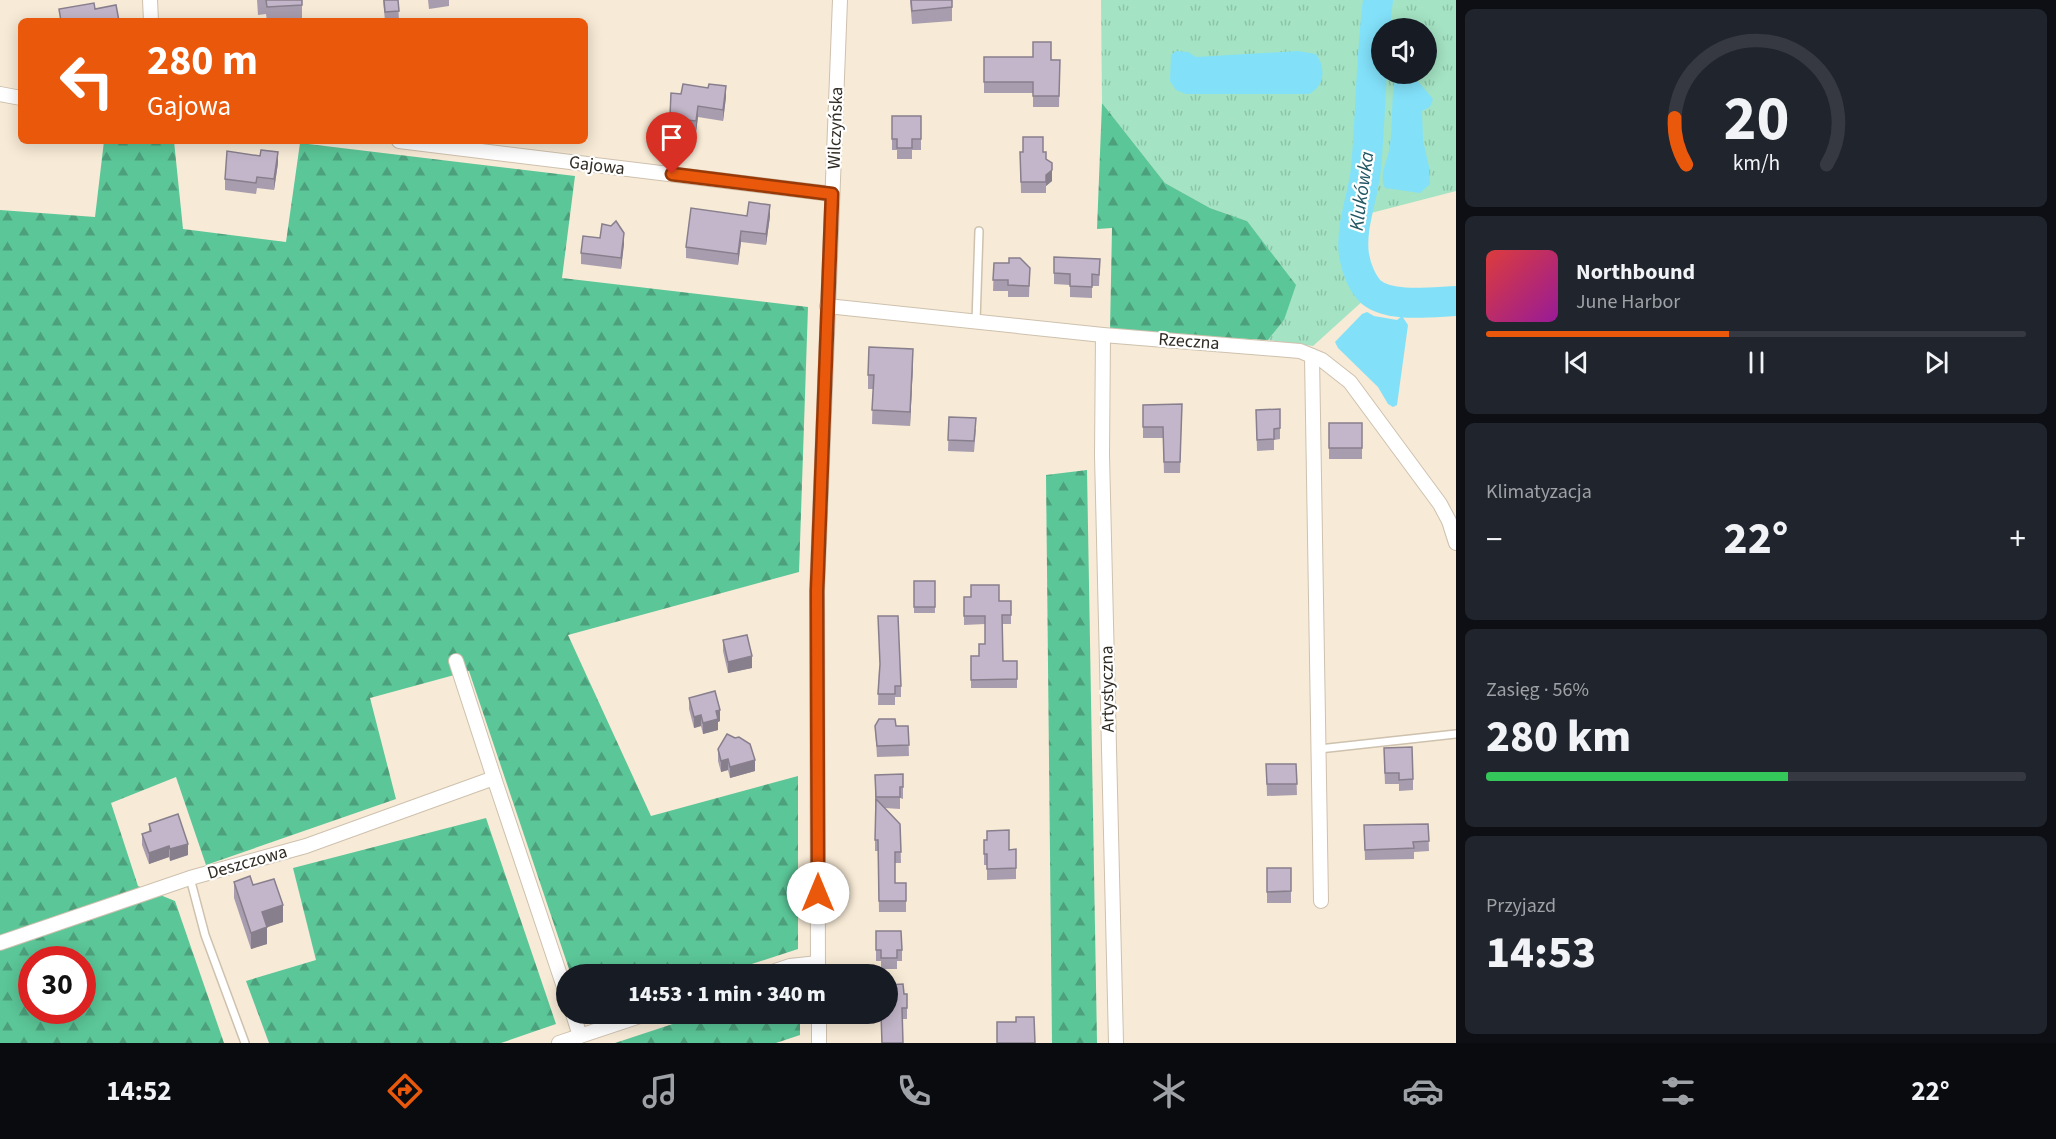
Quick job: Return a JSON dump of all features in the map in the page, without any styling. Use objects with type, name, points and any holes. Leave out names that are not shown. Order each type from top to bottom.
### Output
[{"type":"street","points":[[150,0],[151,18]]},
{"type":"street","name":"Wilczyńska","points":[[818,964],[817,591],[840,0]]},
{"type":"street","points":[[0,94],[18,97]]},
{"type":"street","name":"Gajowa","points":[[424,144],[832,194]]},
{"type":"street","name":"Rzeczna","points":[[827,306],[1103,335],[1300,351],[1322,360],[1350,382],[1359,393],[1440,504],[1449,521],[1456,543]]},
{"type":"street","name":"Artystyczna","points":[[1103,335],[1102,455],[1116,1043]]},
{"type":"street","points":[[1312,356],[1321,901]]},
{"type":"street","points":[[456,661],[556,964]]},
{"type":"street","name":"Deszczowa","points":[[0,943],[190,878],[306,846],[494,778]]},
{"type":"street","points":[[576,1024],[580,1036]]},
{"type":"street","points":[[559,1043],[616,1024]]},
{"type":"street","points":[[819,1024],[819,1043]]},
{"type":"lane","points":[[976,322],[979,231]]},
{"type":"lane","points":[[1319,749],[1456,734]]},
{"type":"lane","points":[[190,878],[205,934],[245,1043]]},
{"type":"green space","points":[[1101,0],[1456,0],[1456,191],[1371,213],[1367,257],[1374,274],[1390,295],[1365,299],[1313,346],[1268,340],[1284,320],[1247,221],[1210,208],[1165,183],[1102,103]]},
{"type":"green space","points":[[1102,103],[1165,183],[1210,208],[1247,221],[1296,285],[1284,320],[1268,340],[1110,332],[1112,228],[1097,229]]},
{"type":"green space","points":[[104,144],[174,144],[183,229],[286,242],[300,144],[575,176],[562,278],[808,307],[799,572],[568,635],[651,816],[798,776],[798,949],[752,964],[567,964],[469,671],[370,698],[396,799],[206,865],[176,777],[111,803],[138,886],[175,901],[224,1043],[0,1043],[0,210],[95,217]]},
{"type":"green space","points":[[1087,470],[1097,1043],[1052,1043],[1046,475]]},
{"type":"green space","points":[[486,818],[556,1024],[501,1043],[269,1043],[246,981],[316,960],[293,868]]},
{"type":"green space","points":[[673,1024],[800,1024],[800,1035],[776,1043],[615,1043]]},
{"type":"water","points":[[1176,51],[1188,52],[1196,57],[1298,51],[1316,54],[1321,65],[1321,82],[1309,94],[1186,94],[1176,90],[1170,81],[1171,55]]},
{"type":"water","points":[[1394,84],[1420,84],[1433,99],[1430,107],[1422,111],[1423,140],[1430,184],[1420,193],[1385,188],[1383,183],[1390,142]]},
{"type":"water","points":[[1367,312],[1374,316],[1397,320],[1402,316],[1408,325],[1397,405],[1393,407],[1388,404],[1378,387],[1338,348],[1335,342],[1362,314]]},
{"type":"building","points":[[266,0],[302,0],[302,5],[267,7]]},
{"type":"building","points":[[384,0],[398,0],[399,11],[385,12]]},
{"type":"building","points":[[911,0],[952,0],[952,7],[912,11]]},
{"type":"building","points":[[94,3],[95,9],[116,5],[118,18],[60,18],[59,9]]},
{"type":"building","points":[[1033,42],[1051,42],[1051,60],[1060,60],[1059,96],[1033,96],[1033,82],[984,82],[984,57],[1033,57]]},
{"type":"building","points":[[683,84],[708,88],[709,84],[726,86],[723,110],[698,106],[696,121],[675,119],[670,116],[671,93],[681,94]]},
{"type":"building","points":[[892,116],[921,116],[921,139],[912,139],[912,148],[897,148],[897,139],[892,139]]},
{"type":"building","points":[[1023,137],[1043,137],[1043,152],[1046,152],[1046,159],[1052,163],[1052,170],[1046,175],[1046,182],[1021,182],[1020,152],[1023,152]]},
{"type":"building","points":[[261,150],[278,152],[274,179],[257,177],[256,183],[225,179],[227,151],[260,156]]},
{"type":"building","points":[[749,202],[770,205],[766,234],[741,231],[738,254],[686,247],[691,208],[747,216]]},
{"type":"building","points":[[616,221],[624,233],[621,258],[581,253],[583,236],[600,238],[602,224],[611,226]]},
{"type":"building","points":[[1054,257],[1100,259],[1099,275],[1092,274],[1092,287],[1070,286],[1070,274],[1054,273]]},
{"type":"building","points":[[1009,258],[1020,258],[1030,268],[1029,286],[1008,285],[1008,280],[993,280],[994,263],[1009,263]]},
{"type":"building","points":[[869,347],[913,349],[910,412],[872,410],[874,375],[868,375]]},
{"type":"building","points":[[1182,404],[1180,462],[1164,462],[1163,427],[1143,427],[1143,405]]},
{"type":"building","points":[[1280,409],[1280,428],[1274,429],[1274,439],[1257,440],[1256,410]]},
{"type":"building","points":[[949,417],[976,418],[974,441],[948,440]]},
{"type":"building","points":[[1329,423],[1362,423],[1362,448],[1329,448]]},
{"type":"building","points":[[914,581],[935,581],[935,607],[914,607]]},
{"type":"building","points":[[971,585],[999,585],[999,601],[1011,601],[1011,615],[1002,615],[1003,661],[1017,661],[1017,679],[971,680],[971,656],[979,656],[979,644],[985,644],[985,616],[964,616],[964,597],[971,597]]},
{"type":"building","points":[[878,616],[898,616],[901,686],[895,686],[895,694],[878,694],[880,664]]},
{"type":"building","points":[[747,635],[752,656],[728,662],[723,640]]},
{"type":"building","points":[[715,691],[720,710],[716,711],[718,719],[703,723],[701,715],[694,717],[689,698]]},
{"type":"building","points":[[879,719],[895,719],[896,726],[908,726],[909,745],[877,746],[875,726]]},
{"type":"building","points":[[727,734],[735,738],[739,737],[750,744],[755,760],[730,767],[728,759],[721,761],[718,749]]},
{"type":"building","points":[[1412,747],[1413,779],[1399,780],[1399,773],[1385,773],[1384,748]]},
{"type":"building","points":[[1266,764],[1296,764],[1297,784],[1267,784]]},
{"type":"building","points":[[903,774],[900,797],[876,797],[875,775]]},
{"type":"building","points":[[876,799],[900,824],[901,852],[895,852],[895,883],[906,883],[906,901],[879,901],[878,840],[875,840]]},
{"type":"building","points":[[178,814],[188,844],[170,849],[169,846],[149,853],[142,834],[151,831],[149,824]]},
{"type":"building","points":[[1428,824],[1429,841],[1413,842],[1414,848],[1365,850],[1364,825]]},
{"type":"building","points":[[1009,830],[1009,850],[1016,849],[1016,868],[987,869],[984,840],[987,840],[987,831]]},
{"type":"building","points":[[1267,868],[1291,868],[1291,891],[1267,892]]},
{"type":"building","points":[[250,876],[253,885],[274,879],[283,905],[262,912],[267,927],[251,933],[234,882]]},
{"type":"building","points":[[876,931],[901,931],[902,950],[897,950],[897,958],[881,958],[881,950],[876,950]]},
{"type":"building","points":[[898,984],[903,984],[904,994],[907,994],[907,1008],[902,1008],[903,1043],[882,1043],[881,1024],[898,1024]]},
{"type":"building","points":[[1016,1017],[1034,1017],[1035,1043],[997,1043],[997,1022],[1016,1022]]},
{"type":"waterway","name":"Klukówka","points":[[1378,0],[1366,169],[1353,244],[1356,265],[1365,284],[1379,297],[1412,303],[1456,301]]},
{"type":"route","points":[[672,174],[832,194],[817,591],[818,893]]}]
